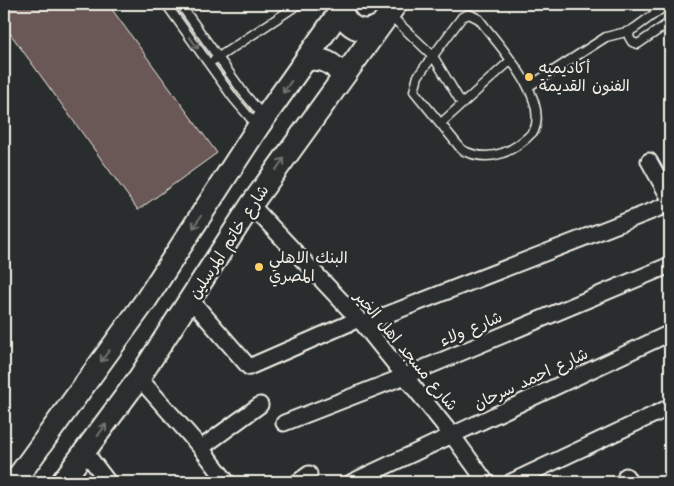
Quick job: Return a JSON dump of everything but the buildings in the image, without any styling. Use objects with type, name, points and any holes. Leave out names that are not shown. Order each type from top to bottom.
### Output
[{"type":"main road","points":[[343,6],[346,22],[358,30],[373,29],[388,14]]},
{"type":"main road","points":[[14,482],[146,300],[262,123],[343,6]]},
{"type":"main road","name":"شارع خاتم المرسلين","points":[[62,482],[86,453],[139,378],[251,205],[388,14]]},
{"type":"main road","points":[[306,60],[324,60],[335,67],[342,77]]},
{"type":"street","points":[[649,161],[670,199]]},
{"type":"street","points":[[191,300],[249,368],[361,322],[670,204]]},
{"type":"street","name":"شارع مسجد اهل الخير","points":[[251,205],[361,322],[452,435],[486,482]]},
{"type":"street","name":"شارع ولاء","points":[[284,422],[405,376],[670,264]]},
{"type":"street","name":"شارع احمد سرحان","points":[[352,482],[670,333]]},
{"type":"street","points":[[139,378],[201,448],[227,482]]},
{"type":"street","points":[[201,448],[260,405]]},
{"type":"street","points":[[511,482],[670,407]]},
{"type":"street","points":[[86,453],[108,482]]},
{"type":"lane","points":[[166,4],[208,63],[262,123]]},
{"type":"lane","points":[[180,4],[262,123]]},
{"type":"lane","points":[[208,63],[299,4]]},
{"type":"lane","points":[[528,87],[606,37],[630,32],[668,4]]},
{"type":"lane","points":[[388,14],[433,56],[462,104]]},
{"type":"lane","points":[[469,14],[479,19],[510,61],[528,87],[537,113],[534,130],[510,150],[499,156],[480,156],[462,150],[414,91],[415,81],[462,17],[469,14]]},
{"type":"lane","points":[[630,32],[629,37],[632,42],[638,44],[670,22]]},
{"type":"lane","points":[[440,124],[510,61]]},
{"type":"place","name":"أكاديميه الفنون القديمة","points":[[529,77]]},
{"type":"place","name":"البنك الاهلي المصري","points":[[259,267]]}]
